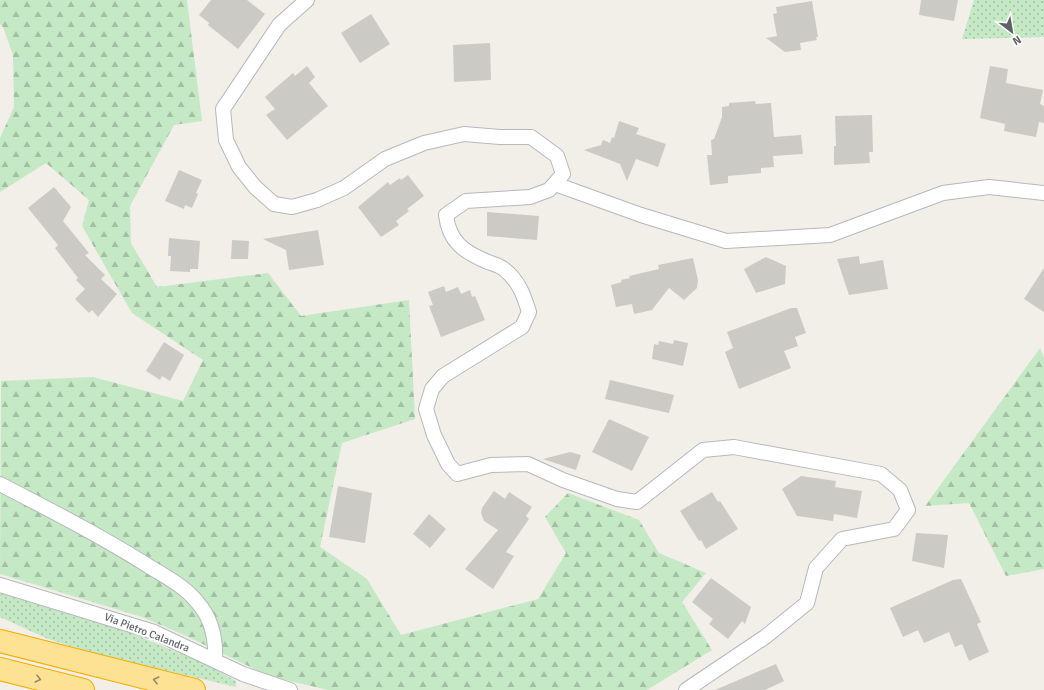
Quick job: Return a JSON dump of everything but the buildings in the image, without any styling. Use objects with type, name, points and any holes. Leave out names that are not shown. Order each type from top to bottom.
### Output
[{"type":"highway","points":[[0,631],[73,659]]},
{"type":"highway","points":[[0,641],[194,690]]},
{"type":"highway","points":[[0,669],[83,690]]},
{"type":"street","points":[[307,0],[279,25],[223,109],[226,140],[239,167],[255,187],[274,204],[292,207],[318,200],[344,188],[385,159],[424,143],[464,134],[500,137],[531,137],[557,156],[563,174],[550,190],[530,197],[466,201],[446,215],[447,228],[459,247],[479,258],[505,269],[520,286],[529,312],[522,328],[443,376],[432,388],[426,409],[434,435],[448,464],[457,474],[491,465],[528,464],[570,482],[617,499],[637,502],[702,450],[734,447],[881,474],[900,490],[908,510],[894,529],[842,539],[816,568],[807,603],[765,637],[686,690]]},
{"type":"street","points":[[554,184],[641,215],[726,241],[830,235],[943,193],[989,187],[1044,193]]},
{"type":"street","points":[[0,484],[73,522],[124,551],[188,593],[206,613],[215,642],[214,660]]},
{"type":"street","name":"Via Pietro Calandra","points":[[0,584],[154,632],[243,674],[290,690]]},
{"type":"green space","points":[[0,0],[187,0],[202,121],[174,125],[130,206],[131,243],[157,287],[268,273],[301,316],[409,300],[415,419],[342,443],[320,547],[367,579],[401,635],[538,599],[566,553],[545,517],[568,493],[639,520],[659,553],[706,573],[682,602],[712,650],[647,690],[328,690],[269,676],[184,635],[142,617],[0,574],[1,381],[93,377],[183,401],[203,360],[132,313],[82,226],[89,200],[46,163],[0,192],[0,138],[14,107],[13,55],[3,27],[0,24]]},
{"type":"green space","points":[[974,0],[1044,0],[1044,37],[962,39]]},
{"type":"green space","points":[[1040,348],[1044,358],[1044,569],[1006,576],[969,503],[925,506]]},
{"type":"green space","points":[[0,593],[129,632],[203,663],[236,681],[236,687],[92,653],[48,639],[0,617]]}]
